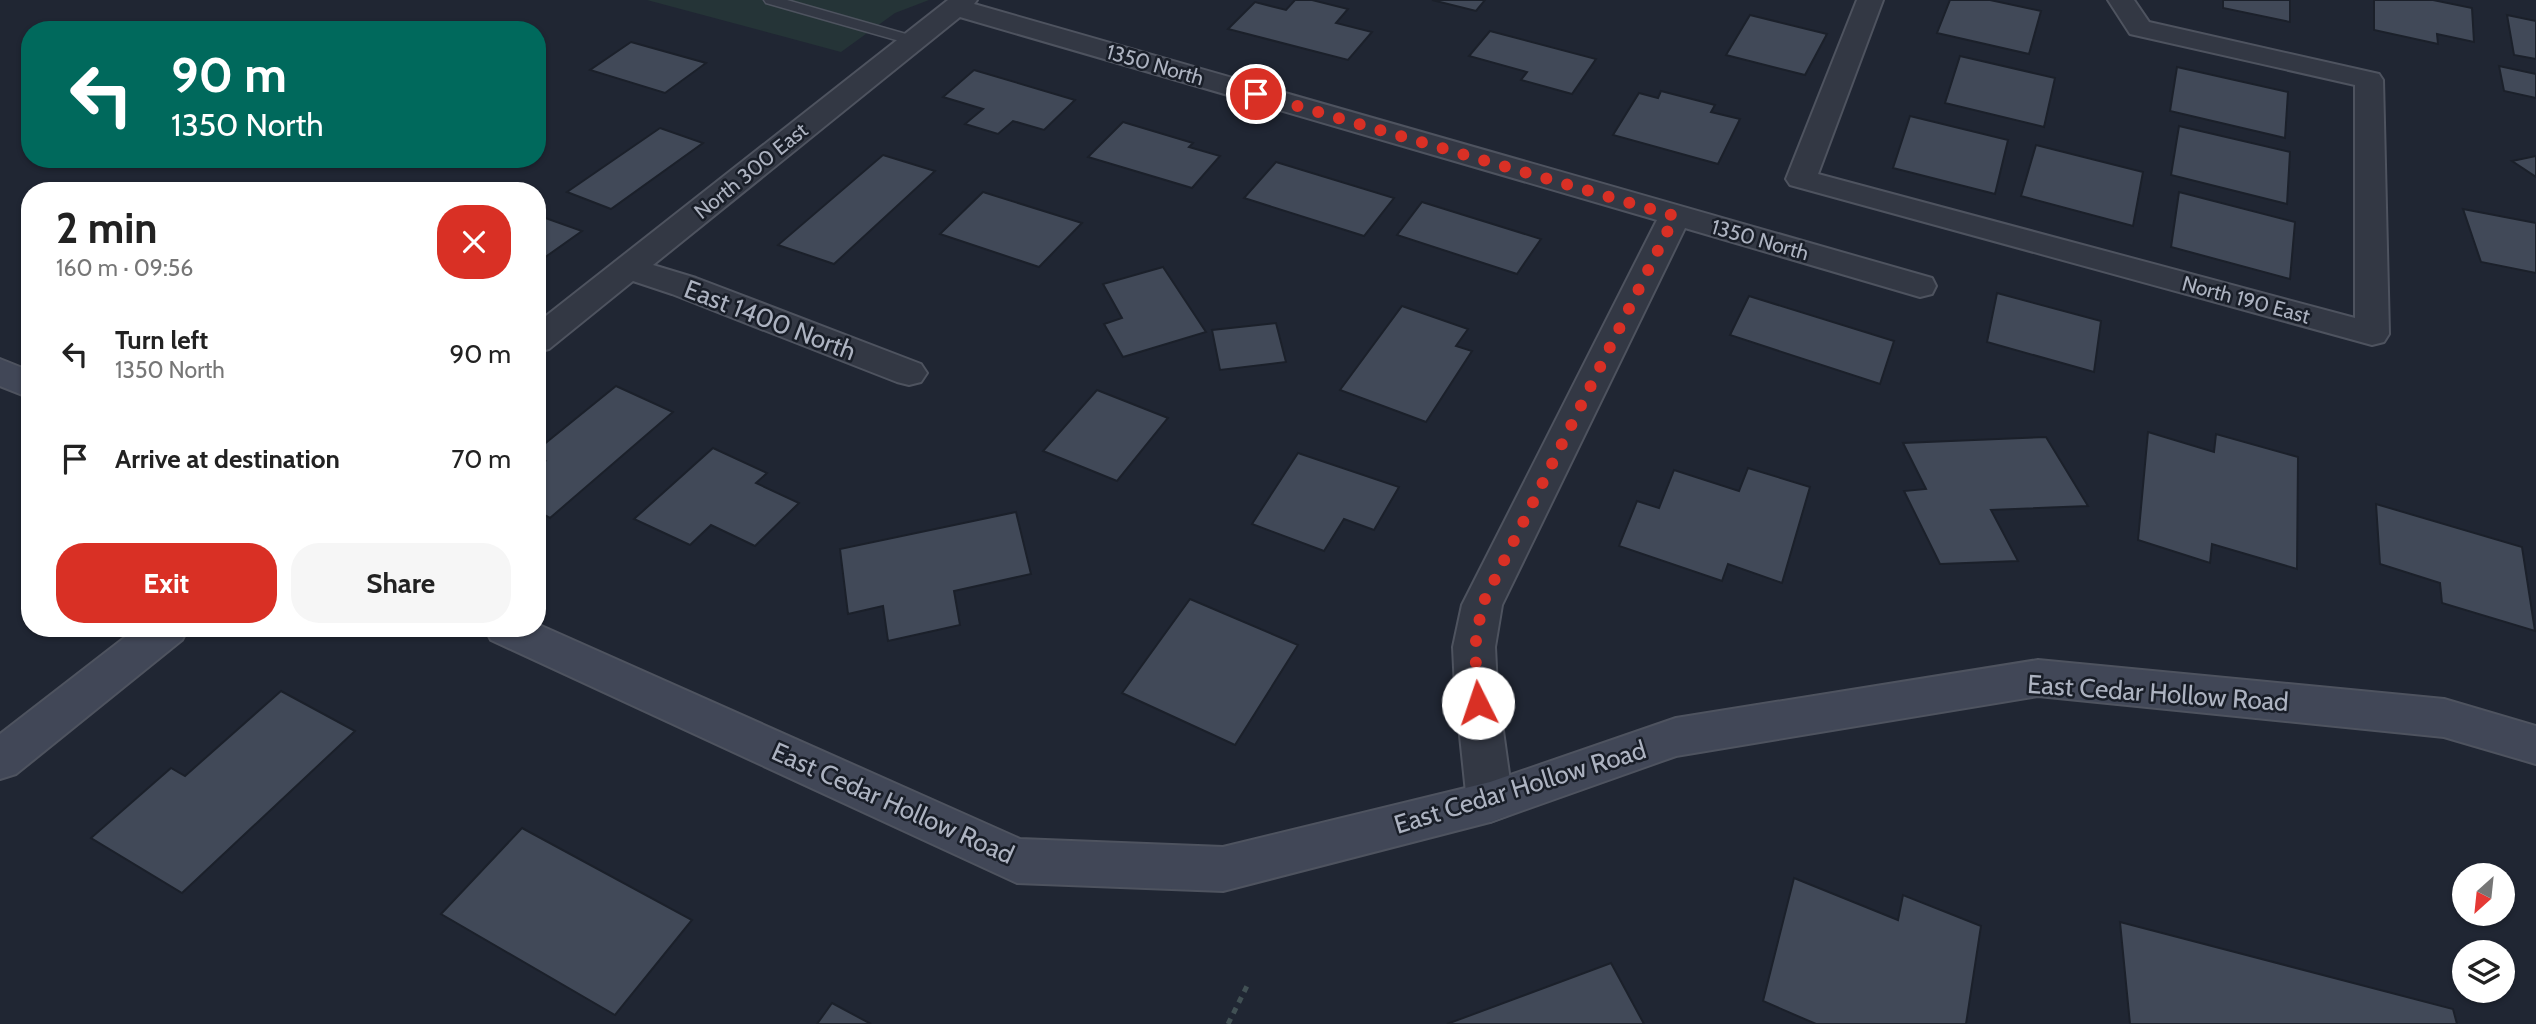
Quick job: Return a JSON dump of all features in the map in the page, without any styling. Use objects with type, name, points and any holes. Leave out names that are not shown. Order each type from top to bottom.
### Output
[{"type":"street","name":"North 190 East","points":[[1870,0],[1801,179],[2372,334],[2369,80],[2139,28],[2122,0]]},
{"type":"street","name":"North 300 East","points":[[546,334],[915,41],[959,3]]},
{"type":"street","name":"1350 North","points":[[959,3],[1920,286]]},
{"type":"street","points":[[1490,802],[1476,688],[1475,647],[1482,605],[1675,216]]},
{"type":"street","name":"East 1400 North","points":[[630,269],[684,286],[909,373]]},
{"type":"street","points":[[0,371],[21,382]]},
{"type":"street","points":[[0,760],[156,637]]},
{"type":"street","name":"East Cedar Hollow Road","points":[[526,637],[1017,861],[1223,869],[1490,802],[1676,737],[2038,678],[2444,718],[2536,745]]},
{"type":"lane","points":[[771,0],[915,41]]},
{"type":"path","points":[[1228,1024],[1247,986]]},
{"type":"shaded area","points":[[647,0],[929,0],[895,13],[841,52]]},
{"type":"building","points":[[1295,0],[1312,0],[1348,9],[1336,23],[1372,32],[1348,60],[1228,29],[1255,2],[1286,10]]},
{"type":"building","points":[[1432,0],[1485,0],[1476,11]]},
{"type":"building","points":[[1950,0],[1990,0],[2041,11],[2029,54],[1937,33]]},
{"type":"building","points":[[2223,0],[2290,0],[2290,22],[2223,8]]},
{"type":"building","points":[[2374,0],[2433,0],[2472,8],[2474,42],[2437,34],[2438,44],[2374,30]]},
{"type":"building","points":[[1750,15],[1827,34],[1805,75],[1726,55]]},
{"type":"building","points":[[2507,15],[2536,21],[2536,59],[2514,55]]},
{"type":"building","points":[[1490,31],[1596,59],[1572,94],[1521,80],[1527,72],[1469,56]]},
{"type":"building","points":[[631,42],[706,63],[665,93],[590,70]]},
{"type":"building","points":[[1960,56],[2055,78],[2044,127],[1945,103]]},
{"type":"building","points":[[2499,66],[2536,74],[2536,98],[2504,91]]},
{"type":"building","points":[[2177,67],[2288,92],[2285,138],[2170,111]]},
{"type":"building","points":[[974,70],[1075,100],[1044,130],[1013,121],[998,134],[965,124],[983,109],[943,97]]},
{"type":"building","points":[[1661,91],[1715,105],[1711,112],[1740,119],[1718,164],[1613,135],[1639,93],[1658,98]]},
{"type":"building","points":[[1910,116],[2008,140],[1995,194],[1893,168]]},
{"type":"building","points":[[1123,122],[1193,143],[1189,147],[1220,156],[1192,188],[1088,157]]},
{"type":"building","points":[[2179,126],[2290,152],[2287,204],[2171,175]]},
{"type":"building","points":[[660,128],[703,143],[611,209],[567,192]]},
{"type":"building","points":[[2036,145],[2143,172],[2133,226],[2021,196]]},
{"type":"building","points":[[883,155],[935,171],[834,264],[778,245]]},
{"type":"building","points":[[2536,156],[2536,177],[2512,161]]},
{"type":"building","points":[[1276,162],[1394,198],[1364,236],[1244,198]]},
{"type":"building","points":[[983,192],[1082,223],[1039,267],[940,234]]},
{"type":"building","points":[[2179,192],[2295,222],[2290,279],[2171,247]]},
{"type":"building","points":[[1422,202],[1541,239],[1517,274],[1397,235]]},
{"type":"building","points":[[2463,209],[2536,223],[2536,273],[2481,262]]},
{"type":"building","points":[[546,218],[582,231],[546,257]]},
{"type":"building","points":[[1163,267],[1206,332],[1123,357],[1104,324],[1122,318],[1103,284]]},
{"type":"building","points":[[1997,293],[2101,321],[2094,372],[1987,342]]},
{"type":"building","points":[[1749,296],[1894,341],[1880,384],[1730,335]]},
{"type":"building","points":[[1402,306],[1468,329],[1456,346],[1472,351],[1426,422],[1340,390]]},
{"type":"building","points":[[1276,323],[1286,362],[1220,370],[1212,330]]},
{"type":"building","points":[[616,386],[673,412],[550,518],[546,516],[546,443]]},
{"type":"building","points":[[1097,390],[1168,418],[1117,481],[1043,451]]},
{"type":"building","points":[[2148,432],[2214,452],[2216,434],[2298,457],[2297,569],[2212,544],[2210,563],[2138,540]]},
{"type":"building","points":[[2046,437],[2088,506],[1991,510],[2018,561],[1940,564],[1904,491],[1926,489],[1903,443]]},
{"type":"building","points":[[713,448],[767,473],[756,483],[799,503],[755,546],[711,525],[690,545],[634,519]]},
{"type":"building","points":[[1298,453],[1399,487],[1374,530],[1344,519],[1324,551],[1252,524]]},
{"type":"building","points":[[1748,468],[1810,487],[1782,583],[1728,564],[1722,581],[1619,546],[1637,501],[1659,508],[1674,470],[1739,491]]},
{"type":"building","points":[[2376,504],[2522,547],[2535,631],[2442,603],[2440,583],[2380,564]]},
{"type":"building","points":[[1016,512],[1031,574],[954,591],[960,625],[888,641],[883,606],[848,614],[840,549]]},
{"type":"building","points":[[1190,599],[1298,645],[1235,745],[1122,693]]},
{"type":"building","points":[[281,691],[355,731],[182,893],[91,838],[171,768],[185,776]]},
{"type":"building","points":[[522,828],[692,920],[615,1015],[441,914]]},
{"type":"building","points":[[1794,878],[1898,920],[1903,895],[1981,926],[1966,1024],[1816,1024],[1763,1001]]},
{"type":"building","points":[[2120,922],[2453,1009],[2457,1024],[2130,1024]]},
{"type":"building","points":[[1611,963],[1644,1024],[1447,1024]]},
{"type":"building","points":[[832,1003],[871,1024],[817,1024]]},
{"type":"route","points":[[1256,94],[1675,216],[1482,605],[1475,647],[1478,703]]}]
